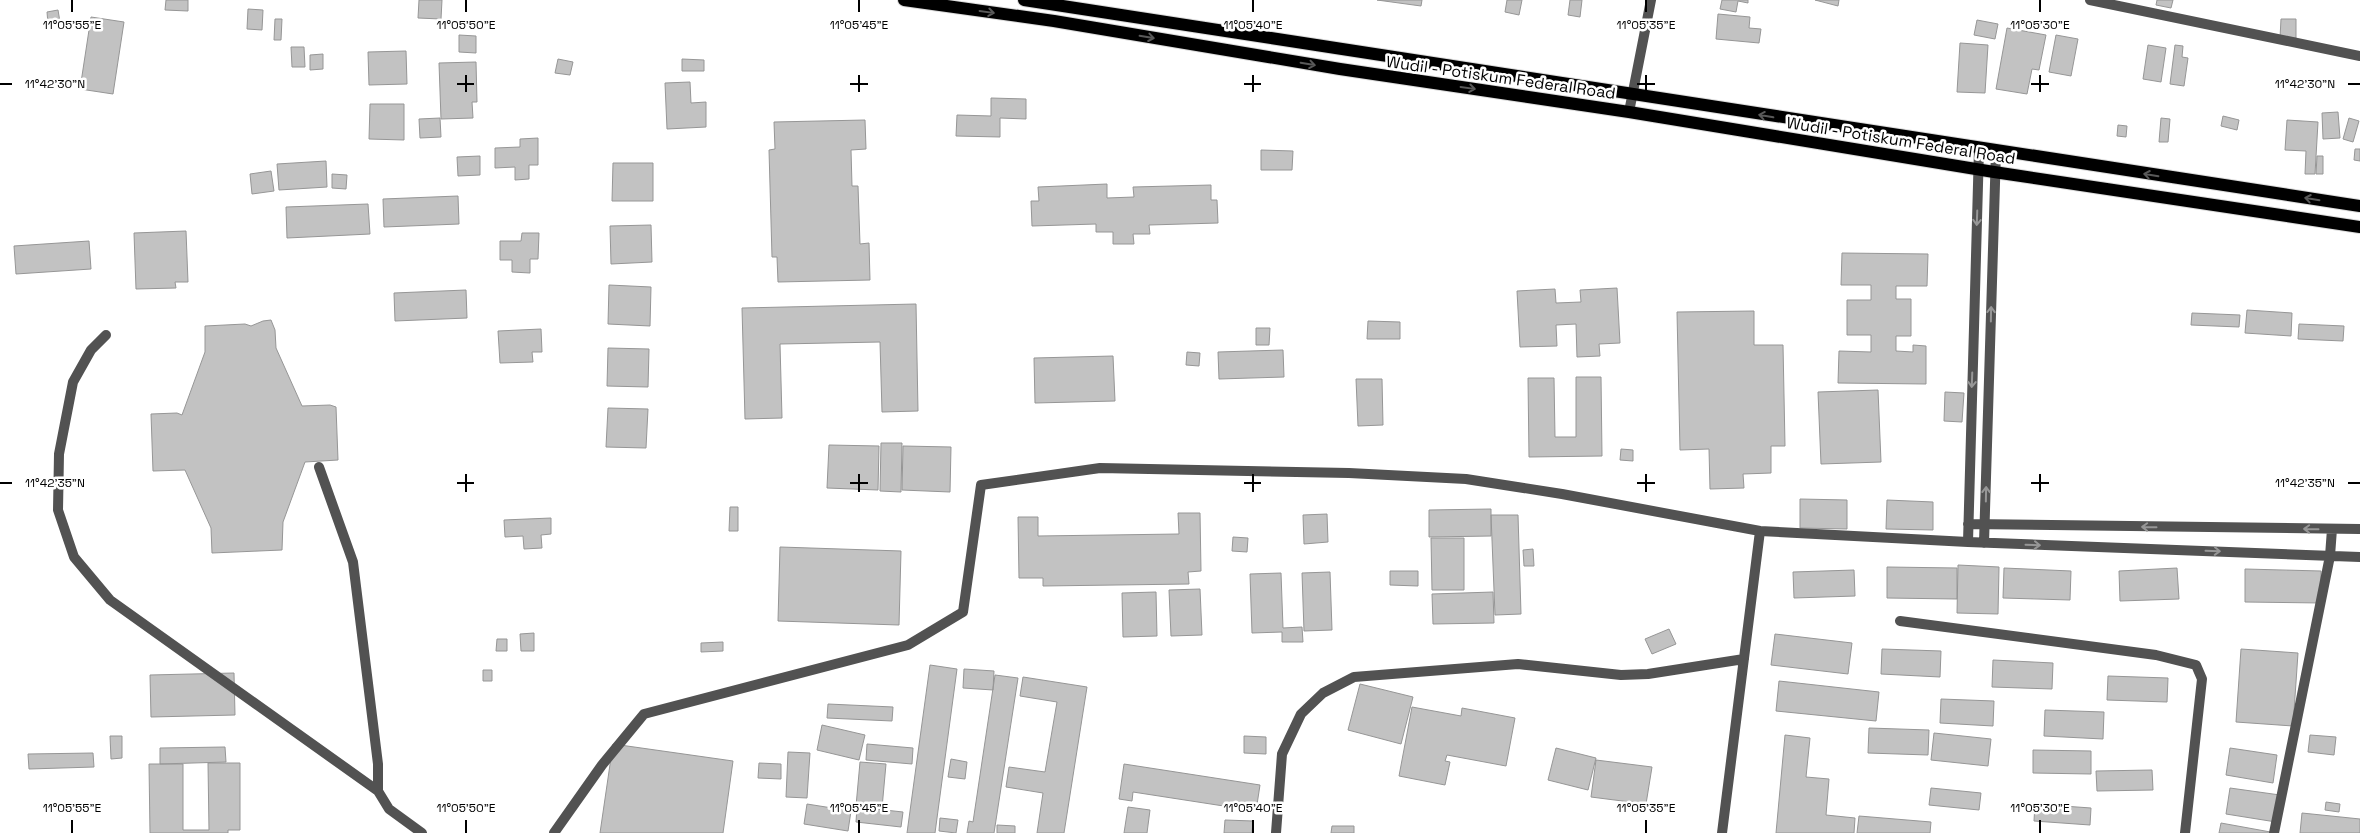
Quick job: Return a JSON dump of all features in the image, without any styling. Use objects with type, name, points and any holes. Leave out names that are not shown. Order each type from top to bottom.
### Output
[{"type":"main road","name":"Wudil - Potiskum Federal Road","points":[[904,0],[1054,21],[1340,69],[1629,112],[1994,172],[2360,227]]},
{"type":"main road","name":"Wudil - Potiskum Federal Road","points":[[1024,0],[1633,93],[1979,149],[2360,206]]},
{"type":"street","points":[[1629,112],[1651,0]]},
{"type":"street","points":[[2090,0],[2132,4],[2360,56]]},
{"type":"street","points":[[1968,542],[1979,149]]},
{"type":"street","points":[[1984,543],[1996,151]]},
{"type":"street","points":[[106,334],[91,350],[73,382],[59,454],[58,510],[74,557],[110,600],[378,791],[389,809],[422,833]]},
{"type":"street","points":[[319,467],[353,562],[378,764],[378,791]]},
{"type":"street","points":[[554,833],[602,765],[644,714],[908,644],[963,612],[981,485],[1100,468],[1349,473],[1466,479],[1562,494],[1760,531],[1984,543],[2360,556]]},
{"type":"street","points":[[1968,524],[2360,529]]},
{"type":"street","points":[[2274,833],[2330,556],[2332,529]]},
{"type":"street","points":[[1722,833],[1760,531]]},
{"type":"street","points":[[1900,621],[2156,655],[2196,665],[2202,679],[2185,833]]},
{"type":"street","points":[[1276,833],[1282,754],[1301,714],[1323,692],[1354,677],[1518,664],[1621,675],[1648,674],[1744,660]]},
{"type":"building","points":[[166,0],[188,0],[188,11],[165,10]]},
{"type":"building","points":[[419,0],[442,0],[441,19],[418,18]]},
{"type":"building","points":[[1377,0],[1422,0],[1421,6]]},
{"type":"building","points":[[1507,0],[1522,0],[1519,15],[1505,12]]},
{"type":"building","points":[[1570,0],[1582,0],[1580,17],[1568,15]]},
{"type":"building","points":[[1722,0],[1748,0],[1748,3],[1738,1],[1736,12],[1720,9]]},
{"type":"building","points":[[1815,0],[1839,0],[1838,6]]},
{"type":"building","points":[[2157,0],[2173,0],[2171,8],[2156,5]]},
{"type":"building","points":[[248,9],[263,10],[262,30],[247,29]]},
{"type":"building","points":[[58,10],[60,22],[48,24],[47,12]]},
{"type":"building","points":[[1718,14],[1750,17],[1749,28],[1761,29],[1759,43],[1716,39]]},
{"type":"building","points":[[91,17],[124,22],[113,94],[80,89]]},
{"type":"building","points":[[275,19],[282,19],[281,40],[274,40]]},
{"type":"building","points":[[2281,19],[2296,19],[2296,38],[2280,38]]},
{"type":"building","points":[[1977,20],[1998,24],[1995,39],[1974,35]]},
{"type":"building","points":[[2007,28],[2046,35],[2039,70],[2032,69],[2027,94],[1996,89]]},
{"type":"building","points":[[459,35],[476,36],[476,53],[459,52]]},
{"type":"building","points":[[2056,35],[2078,39],[2071,76],[2049,72]]},
{"type":"building","points":[[1960,43],[1988,45],[1985,93],[1957,92]]},
{"type":"building","points":[[2148,45],[2166,48],[2161,82],[2143,79]]},
{"type":"building","points":[[2175,45],[2183,46],[2182,57],[2188,58],[2184,86],[2170,84]]},
{"type":"building","points":[[291,47],[304,47],[305,67],[292,67]]},
{"type":"building","points":[[406,51],[407,84],[369,85],[368,52]]},
{"type":"building","points":[[323,54],[323,69],[310,70],[310,55]]},
{"type":"building","points":[[558,59],[573,62],[570,75],[555,73]]},
{"type":"building","points":[[682,59],[704,60],[704,71],[682,71]]},
{"type":"building","points":[[476,62],[477,102],[472,102],[473,118],[441,119],[439,63]]},
{"type":"building","points":[[690,82],[691,103],[706,102],[706,127],[667,129],[665,83]]},
{"type":"building","points":[[991,98],[1026,99],[1026,119],[1000,118],[1000,137],[956,136],[957,115],[991,116]]},
{"type":"building","points":[[370,104],[404,104],[404,140],[369,139]]},
{"type":"building","points":[[2338,112],[2340,138],[2323,139],[2322,113]]},
{"type":"building","points":[[2223,116],[2239,120],[2237,130],[2221,126]]},
{"type":"building","points":[[440,118],[441,137],[420,138],[419,119]]},
{"type":"building","points":[[2161,118],[2170,119],[2168,142],[2159,142]]},
{"type":"building","points":[[2349,118],[2359,121],[2353,142],[2343,139]]},
{"type":"building","points":[[865,120],[866,149],[851,150],[852,186],[858,186],[860,244],[869,243],[870,280],[778,282],[777,257],[772,257],[769,150],[775,149],[774,122]]},
{"type":"building","points":[[2287,120],[2318,122],[2315,174],[2305,174],[2306,151],[2285,150]]},
{"type":"building","points":[[2118,125],[2127,126],[2126,137],[2117,136]]},
{"type":"building","points":[[538,138],[538,165],[529,165],[529,179],[515,180],[515,167],[495,168],[495,148],[520,147],[520,139]]},
{"type":"building","points":[[2355,149],[2360,149],[2360,161],[2354,160]]},
{"type":"building","points":[[1261,150],[1293,151],[1292,170],[1261,170]]},
{"type":"building","points":[[480,156],[480,175],[458,176],[457,157]]},
{"type":"building","points":[[2317,156],[2323,156],[2323,174],[2316,174]]},
{"type":"building","points":[[326,161],[327,187],[279,190],[277,164]]},
{"type":"building","points":[[613,163],[653,163],[653,201],[612,201]]},
{"type":"building","points":[[271,171],[274,191],[252,194],[250,174]]},
{"type":"building","points":[[332,174],[347,175],[346,189],[332,188]]},
{"type":"building","points":[[1107,184],[1107,198],[1134,197],[1133,187],[1211,185],[1211,200],[1217,200],[1218,223],[1149,225],[1150,234],[1133,234],[1134,244],[1113,244],[1113,232],[1096,232],[1096,224],[1032,226],[1031,201],[1039,201],[1038,187]]},
{"type":"building","points":[[458,196],[459,224],[384,227],[383,199]]},
{"type":"building","points":[[368,204],[370,234],[287,238],[286,207]]},
{"type":"building","points":[[651,225],[652,262],[611,264],[610,226]]},
{"type":"building","points":[[186,231],[188,282],[175,282],[176,288],[136,289],[134,233]]},
{"type":"building","points":[[522,233],[539,233],[538,259],[530,259],[530,273],[512,272],[512,260],[500,260],[500,241],[521,241]]},
{"type":"building","points":[[89,241],[91,269],[16,274],[14,246]]},
{"type":"building","points":[[1842,253],[1928,254],[1927,286],[1896,286],[1896,299],[1911,299],[1911,336],[1896,336],[1896,351],[1913,352],[1913,345],[1926,346],[1926,384],[1838,383],[1839,351],[1871,352],[1871,335],[1847,335],[1847,300],[1871,300],[1871,285],[1841,285]]},
{"type":"building","points":[[609,285],[651,287],[650,326],[608,324]]},
{"type":"building","points":[[1617,288],[1620,343],[1599,344],[1600,356],[1577,357],[1576,324],[1556,325],[1557,346],[1520,347],[1517,291],[1555,289],[1556,303],[1581,302],[1580,290]]},
{"type":"building","points":[[466,290],[467,318],[395,321],[394,293]]},
{"type":"building","points":[[916,304],[918,411],[882,412],[880,342],[780,344],[782,418],[745,419],[742,308]]},
{"type":"building","points":[[2247,310],[2292,313],[2291,336],[2245,333]]},
{"type":"building","points":[[1754,311],[1754,345],[1783,345],[1785,446],[1771,446],[1771,473],[1743,474],[1744,488],[1710,489],[1709,449],[1680,450],[1677,312]]},
{"type":"building","points":[[2192,313],[2240,315],[2239,327],[2191,325]]},
{"type":"building","points":[[271,320],[275,330],[276,348],[302,406],[330,405],[336,407],[338,460],[305,462],[283,522],[282,550],[212,553],[211,528],[185,470],[153,471],[151,414],[177,413],[182,415],[205,352],[205,326],[245,324],[251,326]]},
{"type":"building","points":[[1368,321],[1400,322],[1400,339],[1367,339]]},
{"type":"building","points":[[2299,324],[2344,326],[2343,341],[2298,339]]},
{"type":"building","points":[[1256,328],[1270,328],[1269,345],[1256,345]]},
{"type":"building","points":[[541,329],[542,352],[532,352],[533,362],[500,363],[498,331]]},
{"type":"building","points":[[608,348],[649,349],[648,387],[607,386]]},
{"type":"building","points":[[1283,350],[1284,377],[1219,379],[1218,352]]},
{"type":"building","points":[[1187,352],[1200,353],[1199,366],[1186,365]]},
{"type":"building","points":[[1113,356],[1115,401],[1035,403],[1034,358]]},
{"type":"building","points":[[1576,377],[1601,377],[1602,456],[1529,457],[1528,378],[1554,378],[1555,437],[1576,437]]},
{"type":"building","points":[[1356,379],[1382,379],[1383,425],[1358,426]]},
{"type":"building","points":[[1878,390],[1881,462],[1821,464],[1818,392]]},
{"type":"building","points":[[1945,392],[1964,393],[1962,422],[1944,421]]},
{"type":"building","points":[[608,408],[648,409],[646,448],[606,447]]},
{"type":"building","points":[[881,443],[902,443],[901,492],[880,491]]},
{"type":"building","points":[[829,445],[879,446],[878,490],[827,488]]},
{"type":"building","points":[[903,446],[951,447],[950,492],[902,490]]},
{"type":"building","points":[[1621,449],[1633,450],[1633,461],[1620,460]]},
{"type":"building","points":[[1800,499],[1847,500],[1847,529],[1800,528]]},
{"type":"building","points":[[1887,500],[1933,502],[1933,530],[1886,529]]},
{"type":"building","points":[[730,507],[738,507],[738,531],[729,531]]},
{"type":"building","points":[[1491,509],[1491,536],[1429,537],[1429,510]]},
{"type":"building","points":[[1178,513],[1200,513],[1201,571],[1188,572],[1189,584],[1043,586],[1043,578],[1019,578],[1018,517],[1038,517],[1038,536],[1179,534]]},
{"type":"building","points":[[1327,514],[1328,542],[1304,544],[1303,515]]},
{"type":"building","points":[[1491,515],[1518,515],[1521,614],[1495,615]]},
{"type":"building","points":[[551,518],[551,534],[541,535],[542,548],[524,549],[523,536],[505,537],[504,520]]},
{"type":"building","points":[[1233,537],[1248,538],[1247,552],[1232,551]]},
{"type":"building","points":[[1431,538],[1464,538],[1464,590],[1432,590]]},
{"type":"building","points":[[780,547],[901,551],[899,625],[778,621]]},
{"type":"building","points":[[1533,549],[1534,566],[1524,566],[1523,550]]},
{"type":"building","points":[[1958,565],[1999,567],[1998,614],[1957,613]]},
{"type":"building","points":[[1887,567],[1957,568],[1957,599],[1887,598]]},
{"type":"building","points":[[2004,568],[2071,571],[2070,600],[2003,598]]},
{"type":"building","points":[[2177,568],[2179,599],[2120,601],[2119,571]]},
{"type":"building","points":[[2245,569],[2321,571],[2321,603],[2245,602]]},
{"type":"building","points":[[1854,570],[1855,596],[1794,598],[1793,572]]},
{"type":"building","points":[[1390,571],[1418,571],[1418,586],[1390,585]]},
{"type":"building","points":[[1330,572],[1332,630],[1304,631],[1302,573]]},
{"type":"building","points":[[1281,573],[1283,628],[1302,627],[1303,642],[1282,642],[1282,632],[1252,633],[1250,574]]},
{"type":"building","points":[[1200,589],[1202,635],[1171,636],[1169,590]]},
{"type":"building","points":[[1156,592],[1157,636],[1123,637],[1122,593]]},
{"type":"building","points":[[1493,592],[1494,623],[1433,624],[1432,594]]},
{"type":"building","points":[[1669,629],[1676,644],[1652,654],[1645,639]]},
{"type":"building","points":[[534,633],[534,651],[521,651],[520,634]]},
{"type":"building","points":[[1775,634],[1852,643],[1848,674],[1771,665]]},
{"type":"building","points":[[497,639],[507,639],[507,651],[496,651]]},
{"type":"building","points":[[723,642],[723,651],[701,652],[701,643]]},
{"type":"building","points":[[1882,649],[1941,651],[1940,677],[1881,674]]},
{"type":"building","points":[[2241,649],[2298,653],[2293,726],[2236,722]]},
{"type":"building","points":[[1993,660],[2053,663],[2052,689],[1992,687]]},
{"type":"building","points":[[930,665],[957,669],[935,833],[907,833]]},
{"type":"building","points":[[964,669],[994,671],[993,690],[963,688]]},
{"type":"building","points":[[483,670],[492,670],[492,681],[483,681]]},
{"type":"building","points":[[234,673],[235,715],[151,717],[150,675]]},
{"type":"building","points":[[995,675],[1018,678],[994,833],[967,833],[969,821],[973,822]]},
{"type":"building","points":[[2108,676],[2168,678],[2167,702],[2107,700]]},
{"type":"building","points":[[1023,677],[1087,687],[1064,833],[1037,833],[1043,793],[1006,787],[1009,767],[1045,772],[1057,702],[1020,696]]},
{"type":"building","points":[[1779,681],[1879,692],[1876,721],[1776,711]]},
{"type":"building","points":[[1360,684],[1413,697],[1401,744],[1348,730]]},
{"type":"building","points":[[1941,699],[1994,701],[1993,726],[1940,723]]},
{"type":"building","points":[[828,704],[893,707],[892,721],[827,718]]},
{"type":"building","points":[[1412,707],[1461,716],[1462,708],[1515,718],[1506,766],[1447,755],[1445,761],[1450,762],[1445,785],[1399,776]]},
{"type":"building","points":[[2045,710],[2104,712],[2103,739],[2044,736]]},
{"type":"building","points":[[822,725],[865,735],[859,760],[817,750]]},
{"type":"building","points":[[1869,728],[1929,730],[1928,755],[1868,753]]},
{"type":"building","points":[[1934,733],[1991,739],[1988,766],[1931,760]]},
{"type":"building","points":[[1785,735],[1810,738],[1806,777],[1829,779],[1826,815],[1855,818],[1854,833],[1776,833]]},
{"type":"building","points":[[2310,735],[2336,737],[2334,755],[2308,752]]},
{"type":"building","points":[[110,736],[122,736],[122,758],[111,759]]},
{"type":"building","points":[[1244,736],[1266,737],[1266,754],[1244,753]]},
{"type":"building","points":[[613,744],[733,761],[723,833],[600,833]]},
{"type":"building","points":[[867,744],[913,748],[912,764],[866,760]]},
{"type":"building","points":[[225,747],[226,762],[160,764],[160,748]]},
{"type":"building","points":[[1556,748],[1596,758],[1588,790],[1548,780]]},
{"type":"building","points":[[2230,748],[2277,755],[2273,783],[2226,775]]},
{"type":"building","points":[[2033,750],[2091,751],[2091,774],[2033,773]]},
{"type":"building","points":[[788,752],[810,753],[807,798],[786,797]]},
{"type":"building","points":[[93,753],[94,767],[29,769],[28,754]]},
{"type":"building","points":[[951,759],[967,762],[965,779],[948,777]]},
{"type":"building","points":[[1596,760],[1652,767],[1646,804],[1591,797]]},
{"type":"building","points":[[860,762],[886,764],[882,808],[856,806]]},
{"type":"building","points":[[208,763],[240,763],[240,830],[228,830],[228,833],[150,833],[149,764],[183,764],[183,830],[209,830]]},
{"type":"building","points":[[759,763],[781,764],[781,779],[758,778]]},
{"type":"building","points":[[1124,764],[1260,785],[1256,811],[1133,792],[1132,801],[1119,799]]},
{"type":"building","points":[[2152,770],[2153,790],[2097,791],[2096,771]]},
{"type":"building","points":[[1931,788],[1981,793],[1979,810],[1929,805]]},
{"type":"building","points":[[2230,788],[2280,795],[2276,822],[2226,814]]},
{"type":"building","points":[[2326,802],[2340,804],[2339,812],[2325,810]]},
{"type":"building","points":[[807,804],[851,811],[848,831],[804,824]]},
{"type":"building","points":[[2035,804],[2091,808],[2090,825],[2034,821]]},
{"type":"building","points":[[857,807],[903,812],[901,827],[856,822]]},
{"type":"building","points":[[1128,807],[1150,810],[1147,833],[1124,833]]},
{"type":"building","points":[[2302,813],[2360,819],[2360,833],[2300,833]]},
{"type":"building","points":[[1859,816],[1931,822],[1930,833],[1857,833]]},
{"type":"building","points":[[940,818],[958,820],[956,833],[939,831]]},
{"type":"building","points":[[1225,820],[1253,821],[1252,833],[1224,833]]},
{"type":"building","points":[[2221,823],[2276,833],[2219,833]]},
{"type":"building","points":[[997,825],[1015,826],[1015,833],[997,833]]},
{"type":"building","points":[[1332,826],[1354,826],[1354,833],[1331,833]]}]
